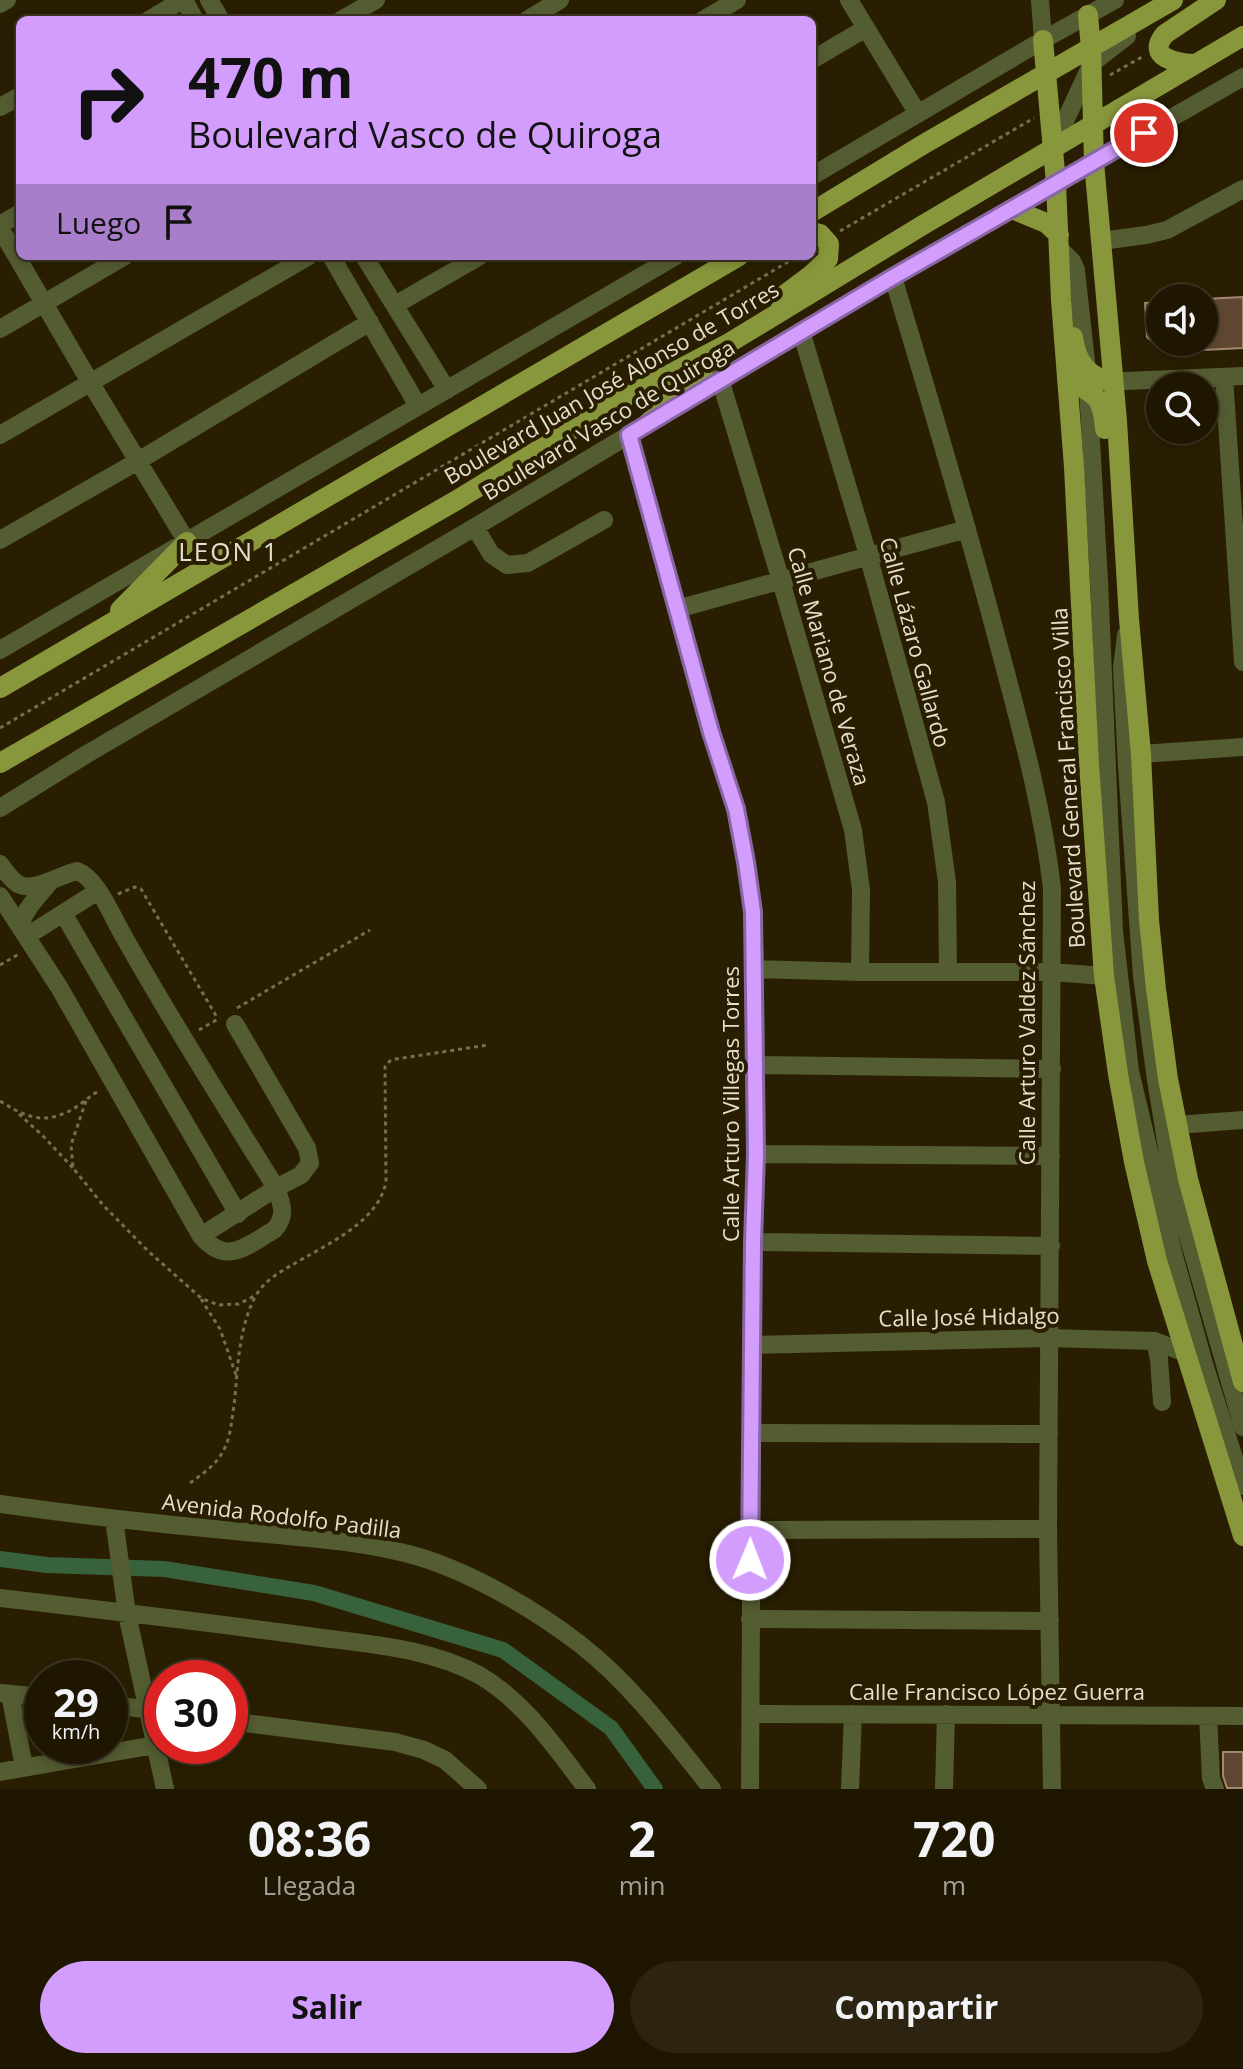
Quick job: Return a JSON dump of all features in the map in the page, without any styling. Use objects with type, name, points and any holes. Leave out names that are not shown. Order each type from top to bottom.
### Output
[{"type":"main road","points":[[816,210],[1046,74],[1091,55],[1173,0]]},
{"type":"main road","points":[[1194,64],[1167,59],[1158,47],[1161,37],[1216,0]]},
{"type":"main road","points":[[1087,8],[1094,162],[1141,754],[1152,947],[1168,1079],[1177,1125],[1198,1218],[1239,1353],[1243,1382]]},
{"type":"main road","name":"Boulevard Juan José Alonso de Torres","points":[[0,763],[457,500],[622,399],[729,343],[1243,36]]},
{"type":"main road","name":"Boulevard General Francisco Villa","points":[[1043,40],[1059,242],[1082,380],[1074,467],[1089,764],[1104,976],[1134,1162],[1157,1261],[1243,1536]]},
{"type":"main road","points":[[1012,209],[1046,223],[1059,242]]},
{"type":"main road","points":[[648,423],[759,315],[822,266],[830,250],[819,236]]},
{"type":"main road","name":"Boulevard Juan José Alonso de Torres","points":[[0,688],[732,260]]},
{"type":"main road","points":[[1082,380],[1113,382]]},
{"type":"main road","points":[[1082,380],[1100,401],[1103,410],[1117,536],[1125,559]]},
{"type":"main road","points":[[101,630],[187,542]]},
{"type":"street","points":[[0,4],[7,0]]},
{"type":"street","points":[[156,16],[183,0]]},
{"type":"street","points":[[348,16],[376,0]]},
{"type":"street","points":[[537,13],[560,0]]},
{"type":"street","points":[[710,16],[737,0]]},
{"type":"street","points":[[849,0],[918,114]]},
{"type":"street","name":"Boulevard General Francisco Villa","points":[[1040,0],[1043,40]]},
{"type":"street","points":[[816,174],[1043,40],[1087,8],[1115,0]]},
{"type":"street","points":[[1052,150],[1091,55],[1112,46],[1188,0]]},
{"type":"street","points":[[816,58],[866,28]]},
{"type":"street","name":"Boulevard Vasco de Quiroga","points":[[0,808],[801,331],[1243,77]]},
{"type":"street","points":[[1101,241],[1167,230],[1243,189]]},
{"type":"street","points":[[0,227],[16,255]]},
{"type":"street","points":[[19,260],[187,542]]},
{"type":"street","points":[[0,329],[118,260]]},
{"type":"street","points":[[0,435],[302,260]]},
{"type":"street","points":[[333,260],[418,406]]},
{"type":"street","points":[[367,260],[447,390]]},
{"type":"street","points":[[395,305],[473,260]]},
{"type":"street","points":[[0,650],[669,260]]},
{"type":"street","name":"Calle Arturo Valdez Sánchez","points":[[893,277],[967,529],[1040,806],[1052,888],[1048,1529],[1052,1789]]},
{"type":"street","points":[[0,540],[370,322]]},
{"type":"street","name":"Calle Lázaro Gallardo","points":[[801,331],[868,555],[936,802],[947,882],[948,971]]},
{"type":"street","points":[[1113,382],[1243,376]]},
{"type":"street","points":[[1224,377],[1243,662]]},
{"type":"street","name":"Calle Mariano de Veraza","points":[[720,379],[853,830],[861,890],[860,972]]},
{"type":"street","points":[[1082,380],[1099,581],[1114,931],[1130,1071],[1174,1256],[1243,1486]]},
{"type":"street","name":"Calle Arturo Villegas Torres","points":[[629,435],[711,732],[736,809],[753,912],[756,1154],[750,1530],[750,1789]]},
{"type":"street","points":[[475,527],[491,554],[507,565],[528,563],[604,520]]},
{"type":"street","points":[[677,609],[967,529]]},
{"type":"street","points":[[1129,619],[1123,650],[1122,690],[1142,976],[1156,1080],[1173,1184],[1243,1427]]},
{"type":"street","points":[[1141,754],[1243,747]]},
{"type":"street","points":[[0,864],[19,885],[25,887],[50,882],[77,871],[85,874],[276,1188],[283,1214],[274,1230],[233,1252],[225,1253],[209,1245],[201,1236],[59,987],[0,896]]},
{"type":"street","points":[[23,931],[24,914],[50,882]]},
{"type":"street","points":[[23,931],[101,897]]},
{"type":"street","points":[[63,913],[238,1214]]},
{"type":"street","points":[[755,969],[1052,972],[1104,976]]},
{"type":"street","points":[[201,1236],[301,1175],[310,1163],[307,1148],[226,1022]]},
{"type":"street","points":[[756,1065],[1052,1069]]},
{"type":"street","points":[[1177,1125],[1243,1120]]},
{"type":"street","points":[[756,1154],[1051,1156]]},
{"type":"street","points":[[753,1242],[1051,1246]]},
{"type":"street","name":"Calle José Hidalgo","points":[[752,1345],[1050,1338],[1155,1341],[1185,1353]]},
{"type":"street","points":[[1155,1341],[1162,1402]]},
{"type":"street","points":[[752,1433],[1049,1434]]},
{"type":"street","name":"Avenida Rodolfo Padilla","points":[[0,1504],[344,1542],[417,1557],[457,1572],[503,1594],[582,1645],[616,1675],[712,1789]]},
{"type":"street","points":[[114,1519],[127,1614],[144,1674]]},
{"type":"street","points":[[750,1530],[1048,1529]]},
{"type":"street","points":[[0,1598],[401,1649],[447,1661],[499,1689],[549,1740],[587,1789]]},
{"type":"street","points":[[750,1619],[1050,1621]]},
{"type":"street","points":[[5,1693],[24,1767]]},
{"type":"street","name":"Calle Francisco López Guerra","points":[[751,1714],[1243,1716]]},
{"type":"street","points":[[850,1789],[853,1714]]},
{"type":"street","points":[[944,1789],[946,1714]]},
{"type":"street","points":[[1208,1716],[1211,1778],[1215,1789]]},
{"type":"street","points":[[248,1723],[395,1742],[424,1750],[445,1760],[478,1789]]},
{"type":"street","points":[[0,1772],[144,1747]]},
{"type":"street","points":[[159,1764],[165,1789]]},
{"type":"path","points":[[1091,86],[1158,47]]},
{"type":"path","points":[[819,236],[1050,108]]},
{"type":"path","points":[[0,728],[791,260]]},
{"type":"path","points":[[101,897],[129,888],[141,889],[226,1022]]},
{"type":"path","points":[[190,1483],[207,1471],[222,1454],[230,1436],[241,1343],[246,1318],[256,1295],[265,1283],[284,1269],[366,1218],[384,1194],[385,1072],[388,1062],[488,1045]]},
{"type":"path","points":[[17,1112],[33,1118],[49,1119],[69,1112],[87,1097],[71,1145],[73,1168]]},
{"type":"path","points":[[0,1101],[43,1136],[125,1228],[201,1298],[220,1329],[237,1379]]},
{"type":"path","points":[[201,1298],[218,1305],[239,1304],[256,1295]]},
{"type":"building","points":[[1243,297],[1243,348],[1218,349],[1218,298]]},
{"type":"building","points":[[1223,1752],[1243,1752],[1243,1788],[1227,1788],[1223,1776]]},
{"type":"waterway","points":[[0,1559],[47,1565],[164,1569],[314,1593],[503,1650],[611,1728],[655,1789]]},
{"type":"district","name":"LEON 1","points":[[229,551]]},
{"type":"route","points":[[750,1560],[756,1154],[753,912],[736,809],[711,732],[629,435],[893,277],[1144,133]]}]
